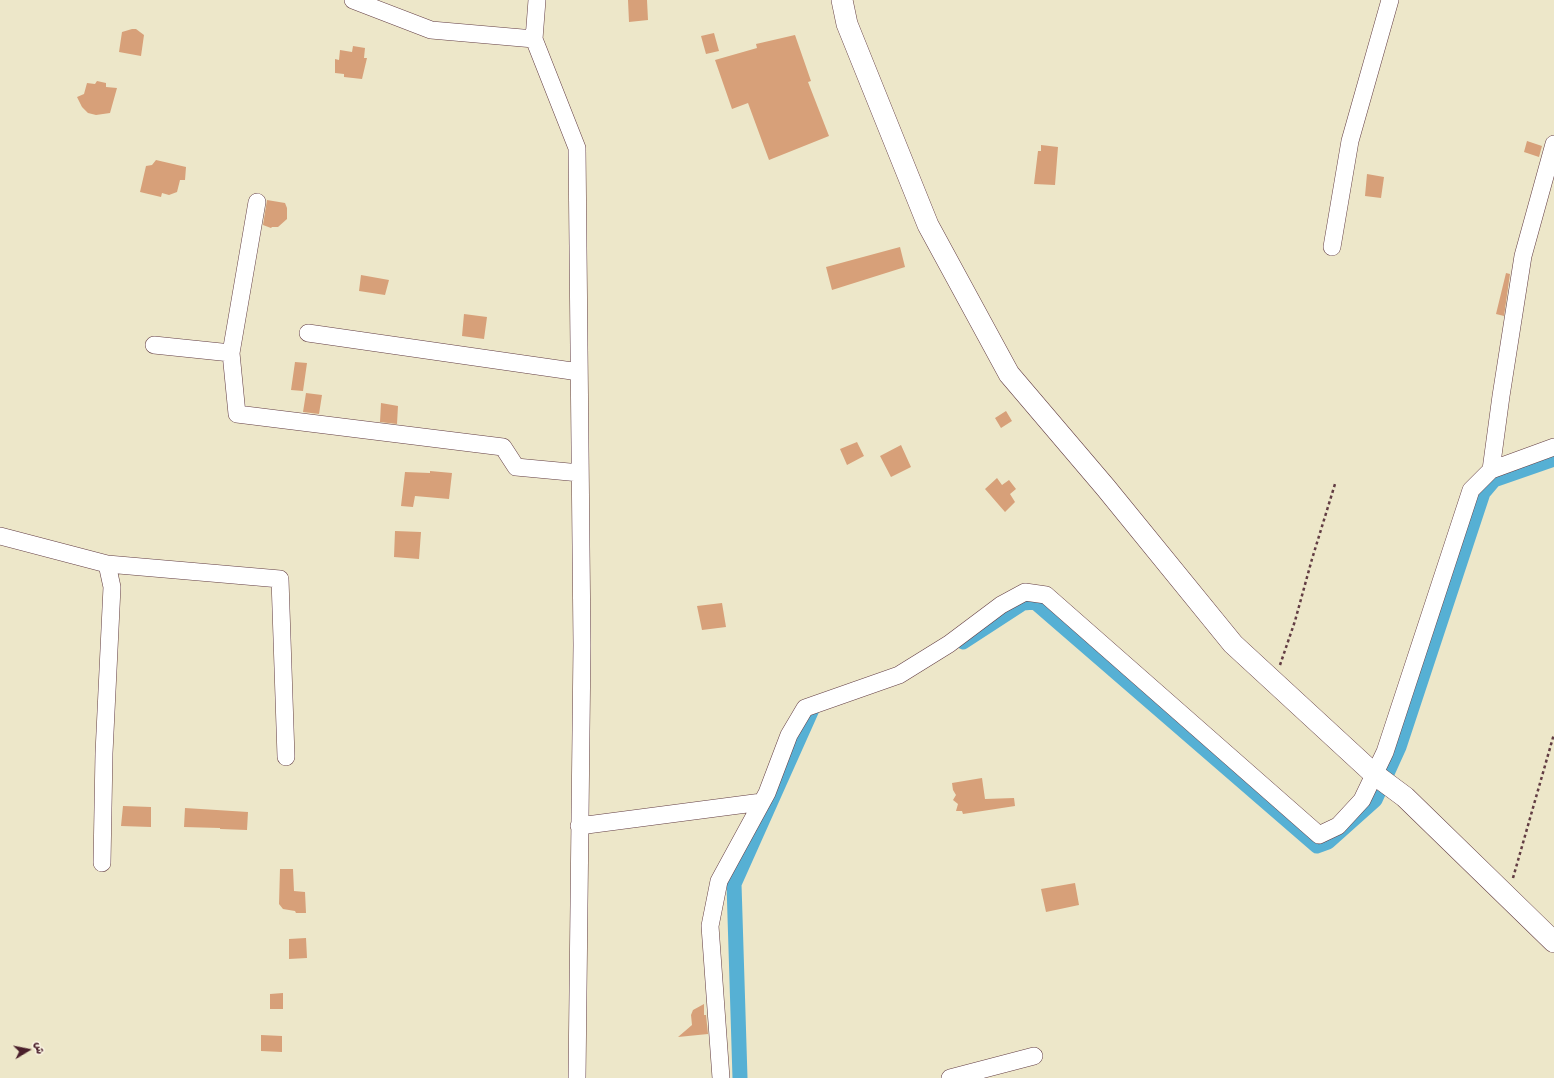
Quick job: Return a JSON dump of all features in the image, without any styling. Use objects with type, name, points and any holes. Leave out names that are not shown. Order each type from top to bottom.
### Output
[{"type":"main road","points":[[842,0],[847,24],[928,225],[1009,374],[1106,488],[1233,644],[1374,774],[1405,797],[1554,942]]},
{"type":"street","points":[[352,0],[431,30],[534,38]]},
{"type":"street","points":[[537,0],[534,38],[577,148],[582,645],[577,1078]]},
{"type":"street","points":[[1332,247],[1350,141],[1390,0]]},
{"type":"street","points":[[1491,470],[1523,256],[1554,144]]},
{"type":"street","points":[[257,202],[231,353],[237,414],[502,447],[516,467],[580,473]]},
{"type":"street","points":[[308,334],[579,372]]},
{"type":"street","points":[[154,345],[231,353]]},
{"type":"street","points":[[721,1078],[710,926],[719,881],[767,793],[788,735],[805,708],[899,675],[949,644],[1001,605],[1025,592],[1046,594],[1319,835],[1338,826],[1362,800],[1385,752],[1471,490],[1491,470],[1554,447]]},
{"type":"street","points":[[0,536],[107,564],[280,579],[286,757]]},
{"type":"street","points":[[102,862],[104,753],[112,586],[107,564]]},
{"type":"street","points":[[580,826],[762,802]]},
{"type":"street","points":[[950,1078],[1034,1056]]},
{"type":"path","points":[[1279,667],[1295,621],[1334,484]]},
{"type":"path","points":[[1505,894],[1513,879],[1554,734]]},
{"type":"building","points":[[628,0],[647,0],[648,20],[629,22]]},
{"type":"building","points":[[136,29],[144,35],[141,56],[119,52],[122,32]]},
{"type":"building","points":[[714,33],[719,51],[706,54],[701,36]]},
{"type":"building","points":[[795,35],[811,81],[808,82],[829,136],[769,160],[748,103],[732,109],[715,60],[757,48],[756,44]]},
{"type":"building","points":[[353,46],[365,48],[364,58],[367,58],[362,79],[344,77],[344,74],[335,73],[335,59],[339,60],[340,50],[352,52]]},
{"type":"building","points":[[97,81],[106,83],[106,87],[117,88],[110,113],[96,115],[88,113],[82,107],[77,97],[84,94],[87,83],[95,84]]},
{"type":"building","points":[[1527,141],[1542,146],[1539,157],[1524,152]]},
{"type":"building","points":[[1041,145],[1058,147],[1055,185],[1034,184],[1038,151],[1041,151]]},
{"type":"building","points":[[156,160],[186,167],[185,180],[180,180],[177,192],[169,195],[162,193],[161,197],[140,192],[146,166],[152,165]]},
{"type":"building","points":[[1367,174],[1384,177],[1381,198],[1365,196]]},
{"type":"building","points":[[267,200],[285,203],[287,208],[287,219],[278,227],[271,228],[263,225]]},
{"type":"building","points":[[900,247],[905,267],[832,290],[826,267]]},
{"type":"building","points":[[1506,273],[1510,274],[1504,316],[1496,314]]},
{"type":"building","points":[[361,275],[389,280],[385,295],[359,291]]},
{"type":"building","points":[[464,314],[487,317],[484,339],[462,336]]},
{"type":"building","points":[[295,362],[307,363],[303,391],[291,390]]},
{"type":"building","points":[[306,393],[322,395],[319,414],[303,412]]},
{"type":"building","points":[[381,403],[398,406],[397,424],[380,422]]},
{"type":"building","points":[[1006,411],[1012,421],[1001,428],[995,418]]},
{"type":"building","points":[[857,442],[864,456],[847,465],[840,449]]},
{"type":"building","points":[[901,445],[911,467],[891,477],[880,456]]},
{"type":"building","points":[[430,471],[452,473],[449,499],[415,496],[413,507],[401,506],[405,472],[430,473]]},
{"type":"building","points":[[997,478],[1002,485],[1009,480],[1016,489],[1010,494],[1015,502],[1005,512],[985,489]]},
{"type":"building","points":[[395,531],[421,532],[419,559],[394,557]]},
{"type":"building","points":[[722,603],[726,627],[702,630],[697,606]]},
{"type":"building","points":[[982,778],[985,799],[1014,798],[1015,806],[963,814],[962,811],[956,811],[958,804],[953,800],[956,795],[953,790],[952,783]]},
{"type":"building","points":[[123,806],[151,807],[151,827],[121,826]]},
{"type":"building","points":[[185,808],[248,812],[247,830],[184,827]]},
{"type":"building","points":[[280,869],[293,869],[294,891],[305,892],[306,913],[296,913],[295,911],[283,909],[279,904]]},
{"type":"building","points":[[1075,883],[1079,905],[1046,912],[1041,889]]},
{"type":"building","points":[[306,938],[307,958],[289,959],[289,939]]},
{"type":"building","points":[[283,993],[283,1009],[270,1009],[270,994]]},
{"type":"building","points":[[704,1004],[704,1015],[706,1015],[708,1034],[678,1037],[692,1025],[691,1015],[693,1010]]},
{"type":"building","points":[[261,1035],[282,1036],[282,1052],[261,1051]]},
{"type":"waterway","points":[[963,642],[1023,603],[1035,602],[1317,846],[1328,842],[1375,800],[1399,747],[1483,493],[1494,480],[1554,459]]},
{"type":"waterway","points":[[740,1078],[734,884],[814,705]]}]
